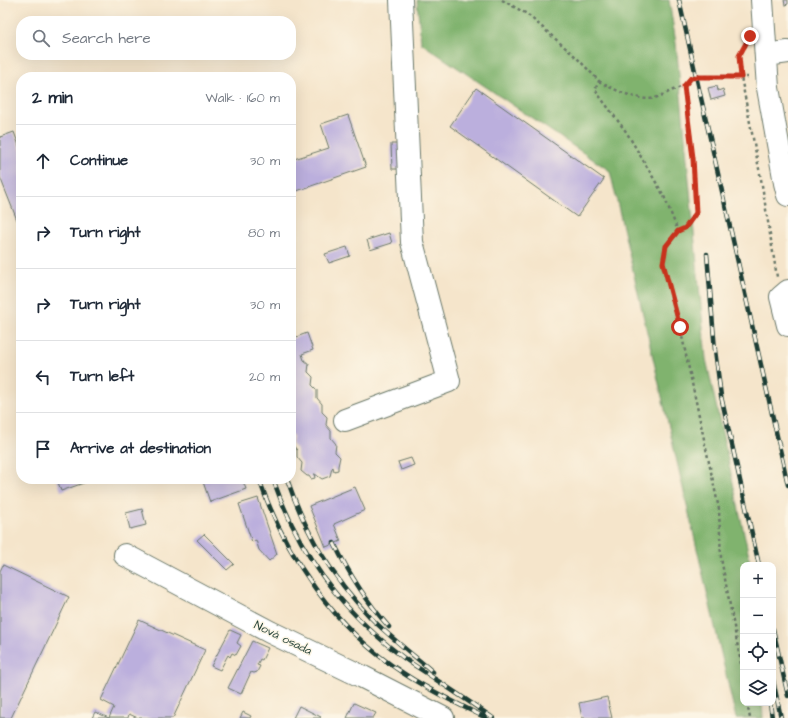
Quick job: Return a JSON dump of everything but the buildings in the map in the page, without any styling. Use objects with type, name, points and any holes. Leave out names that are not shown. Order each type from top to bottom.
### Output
[{"type":"street","points":[[345,420],[449,381],[412,242],[401,0]]},
{"type":"street","points":[[762,0],[770,102],[788,195]]},
{"type":"street","points":[[766,55],[788,52]]},
{"type":"street","points":[[784,294],[788,325]]},
{"type":"street","name":"Nová osada","points":[[125,555],[270,632],[443,718]]},
{"type":"path","points":[[502,0],[527,14],[577,58],[598,81],[606,86],[642,99],[654,98],[684,86],[691,78],[767,76]]},
{"type":"path","points":[[746,43],[739,56],[741,77],[784,294]]},
{"type":"path","points":[[598,81],[595,90],[627,133],[664,196],[678,231]]},
{"type":"path","points":[[684,86],[693,158],[696,213],[685,228],[678,231],[666,246],[663,263],[680,327],[719,509],[721,558],[742,670]]},
{"type":"path","points":[[748,706],[750,718]]},
{"type":"green space","points":[[417,0],[669,0],[676,43],[706,359],[749,556],[749,562],[740,562],[740,706],[762,706],[763,718],[736,718],[610,171],[421,43]]},
{"type":"railway","points":[[679,0],[788,485]]},
{"type":"railway","points":[[707,254],[715,350],[721,396],[758,562]]},
{"type":"railway","points":[[261,484],[283,536],[298,563],[315,588],[355,635],[378,655],[413,680],[486,718]]},
{"type":"railway","points":[[275,484],[283,506],[308,555],[339,598],[378,637],[404,658],[493,718]]},
{"type":"railway","points":[[289,484],[311,536],[332,570],[344,586],[378,625],[433,672]]},
{"type":"railway","points":[[334,543],[359,587],[373,608],[389,627]]},
{"type":"railway","points":[[774,634],[788,696]]},
{"type":"railway","points":[[776,694],[781,718]]},
{"type":"railway","points":[[770,706],[772,718]]},
{"type":"route","points":[[680,327],[663,263],[666,246],[680,229],[685,228],[696,213],[693,158],[684,86],[691,78],[697,77],[741,77],[739,56],[750,36]]}]
